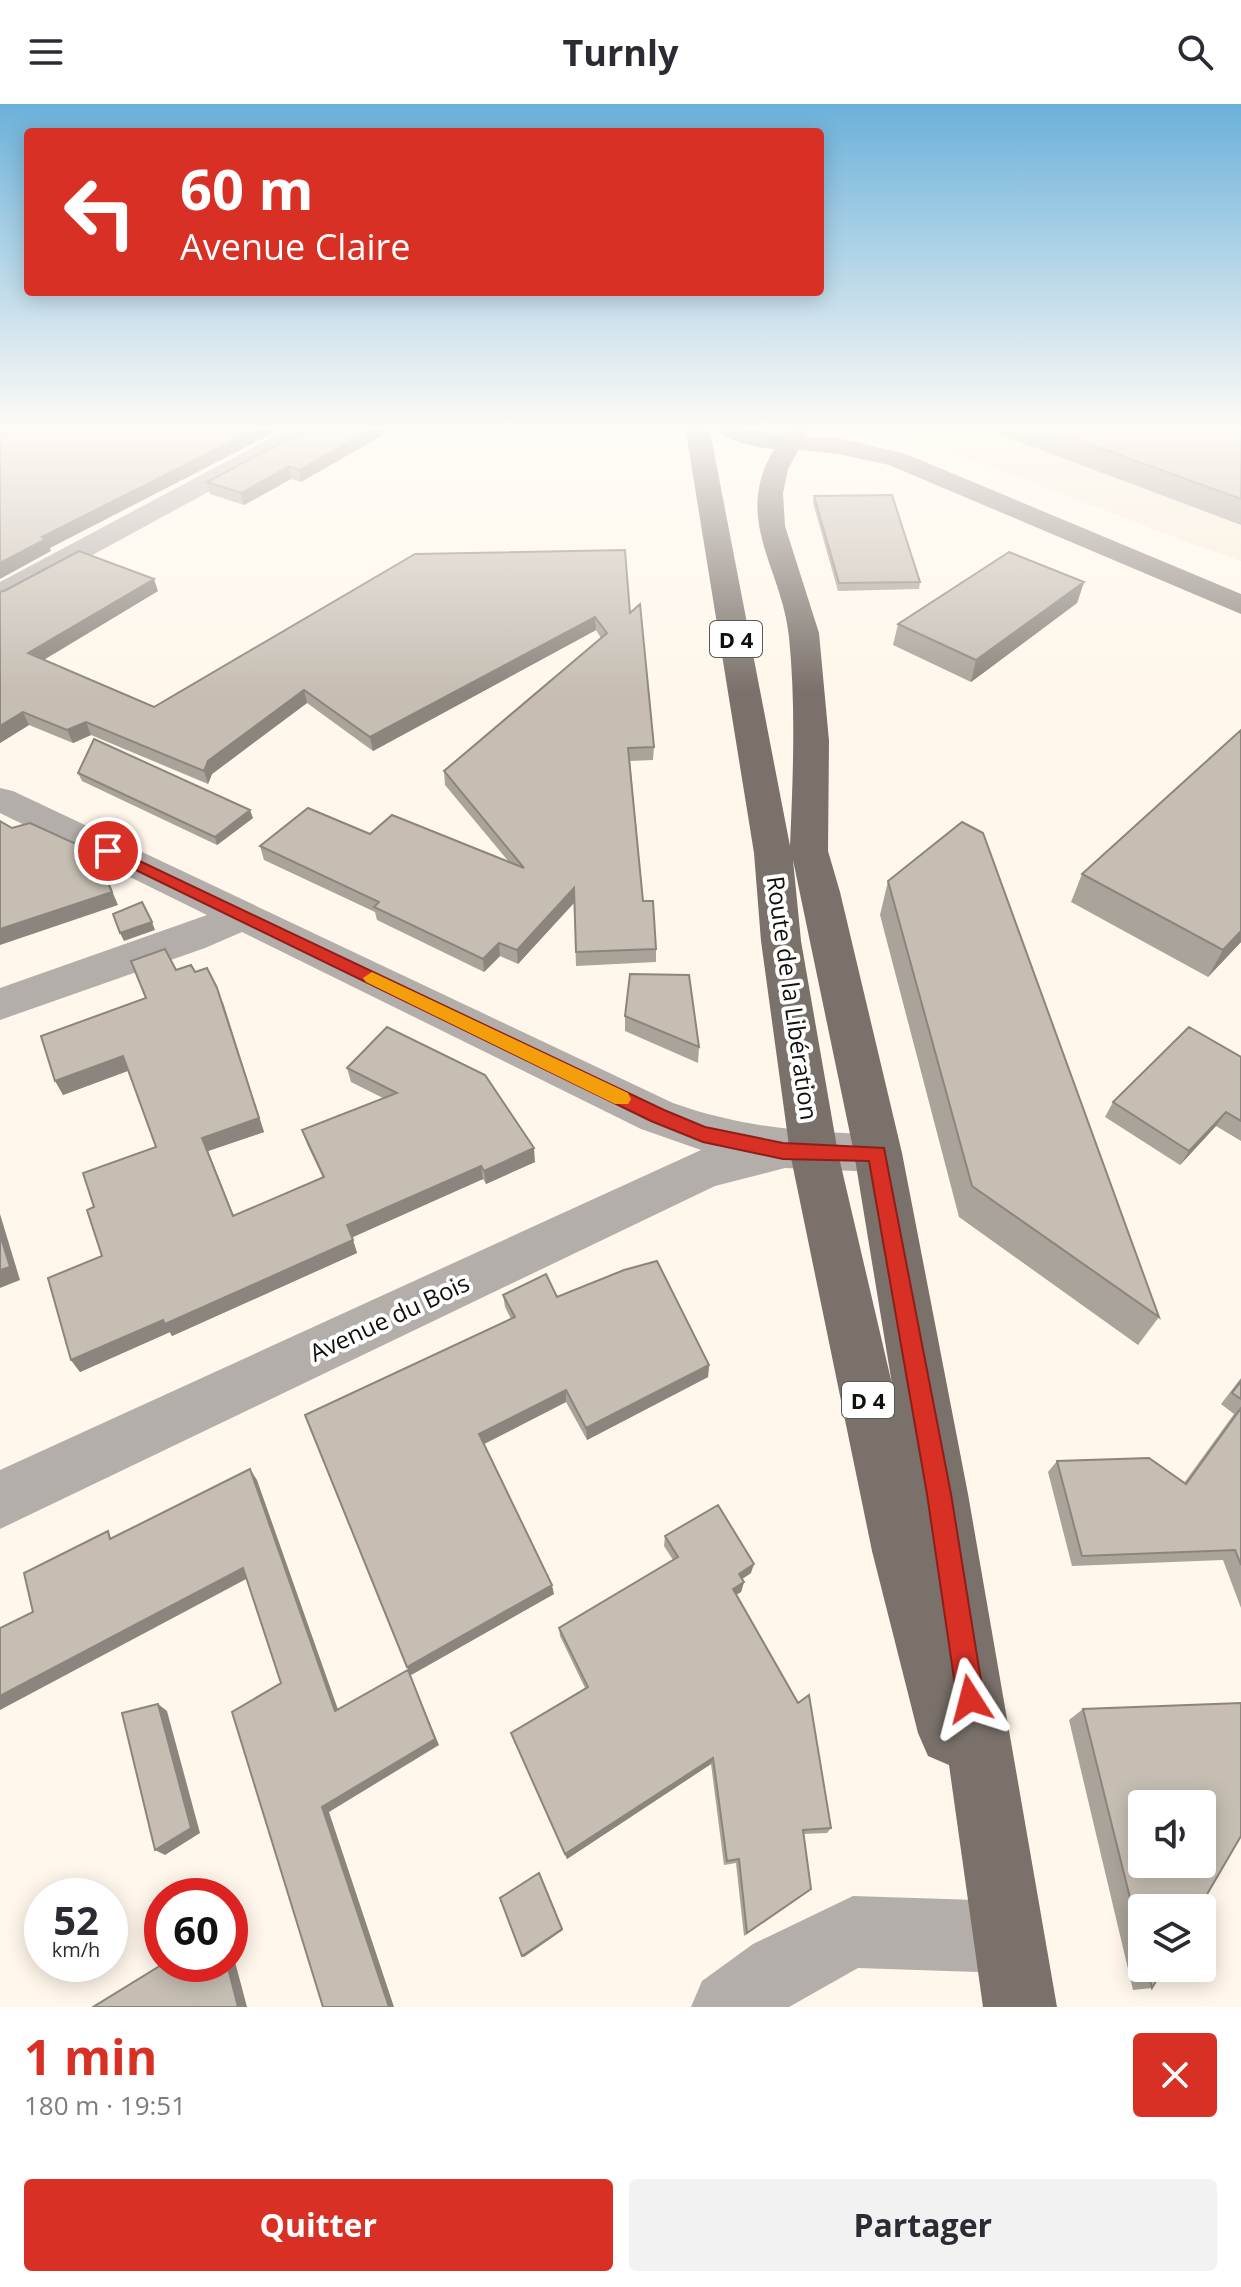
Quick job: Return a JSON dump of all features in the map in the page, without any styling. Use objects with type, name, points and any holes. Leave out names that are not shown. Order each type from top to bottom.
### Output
[{"type":"main road","name":"Route de la Libération","points":[[713,515],[773,853],[799,1152],[902,1551],[1007,1937]]},
{"type":"main road","name":"Route de la Libération","points":[[771,515],[771,526],[804,633],[812,741],[809,851],[821,892],[878,1153],[939,1494],[1020,2007]]},
{"type":"main road","points":[[1028,515],[1241,605]]},
{"type":"main road","points":[[1088,515],[1241,578]]},
{"type":"street","points":[[0,594],[147,515]]},
{"type":"street","points":[[0,799],[657,1116],[703,1134],[799,1152],[878,1153]]},
{"type":"street","points":[[0,1004],[191,938],[243,916]]},
{"type":"street","name":"Avenue du Bois","points":[[0,1500],[706,1168],[799,1152]]},
{"type":"street","points":[[728,2007],[779,1970],[853,1932],[1007,1937]]},
{"type":"shaded area","points":[[1116,515],[1241,515],[1241,561]]},
{"type":"building","points":[[0,515],[86,515],[42,537],[46,539],[0,563]]},
{"type":"building","points":[[819,515],[898,515],[920,582],[839,583]]},
{"type":"building","points":[[625,550],[630,613],[640,604],[654,747],[628,748],[643,901],[653,901],[656,949],[576,952],[574,888],[517,950],[499,943],[483,959],[374,907],[379,902],[260,846],[308,808],[370,834],[392,815],[524,868],[444,771],[607,633],[595,617],[370,737],[304,690],[208,761],[204,771],[86,722],[67,730],[23,712],[0,726],[0,592],[79,551],[154,579],[28,653],[154,707],[415,554]]},
{"type":"building","points":[[1009,552],[1084,582],[976,660],[898,624]]},
{"type":"building","points":[[1241,730],[1241,931],[1223,950],[1082,874]]},
{"type":"building","points":[[94,739],[250,810],[215,837],[78,773]]},
{"type":"building","points":[[0,821],[12,828],[30,823],[96,853],[112,892],[0,929]]},
{"type":"building","points":[[962,822],[983,833],[1159,1317],[972,1186],[888,881]]},
{"type":"building","points":[[142,902],[152,922],[120,933],[113,914]]},
{"type":"building","points":[[165,949],[176,970],[191,965],[195,972],[207,968],[217,988],[259,1118],[202,1138],[233,1216],[324,1177],[302,1130],[397,1093],[347,1068],[387,1027],[485,1075],[534,1148],[484,1171],[481,1166],[347,1225],[353,1240],[165,1324],[163,1320],[71,1360],[48,1278],[102,1256],[87,1210],[94,1207],[83,1173],[156,1147],[123,1056],[55,1081],[41,1036],[146,998],[131,961]]},
{"type":"building","points":[[630,974],[689,975],[699,1047],[625,1016]]},
{"type":"building","points":[[1189,1027],[1241,1057],[1241,1121],[1226,1112],[1189,1151],[1113,1102]]},
{"type":"building","points":[[0,1234],[10,1267],[0,1270]]},
{"type":"building","points":[[657,1261],[709,1365],[586,1428],[566,1390],[479,1434],[552,1585],[407,1667],[305,1415],[515,1317],[503,1295],[546,1274],[557,1297],[624,1270]]},
{"type":"building","points":[[1241,1381],[1241,1399],[1232,1393]]},
{"type":"building","points":[[1241,1408],[1241,1565],[1235,1550],[1082,1556],[1057,1461],[1149,1458],[1186,1484]]},
{"type":"building","points":[[250,1469],[335,1711],[408,1670],[435,1739],[322,1807],[389,2007],[323,2007],[232,1712],[281,1683],[243,1568],[0,1696],[0,1628],[33,1612],[24,1573],[108,1531],[110,1539]]},
{"type":"building","points":[[718,1505],[754,1564],[739,1574],[744,1582],[733,1589],[798,1703],[809,1695],[831,1828],[803,1830],[811,1889],[747,1933],[739,1859],[727,1861],[713,1758],[565,1854],[511,1733],[588,1687],[559,1628],[678,1557],[665,1536]]},
{"type":"building","points":[[1241,1703],[1241,1836],[1207,1894],[1129,1894],[1083,1709]]},
{"type":"building","points":[[158,1704],[191,1828],[155,1850],[122,1713]]},
{"type":"building","points":[[539,1873],[562,1929],[522,1956],[500,1898]]},
{"type":"building","points":[[144,1976],[144,1982],[232,1982],[238,2007],[93,2007]]},
{"type":"slow traffic","points":[[372,978],[622,1099]]},
{"type":"route","points":[[108,851],[657,1116],[703,1134],[783,1151],[878,1153],[939,1494],[970,1699]]}]
